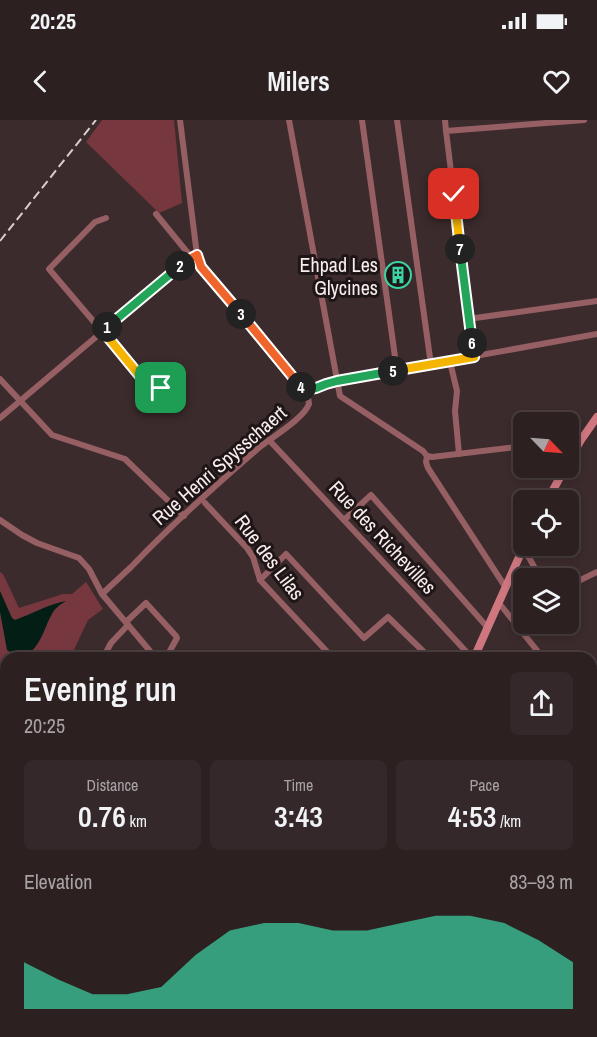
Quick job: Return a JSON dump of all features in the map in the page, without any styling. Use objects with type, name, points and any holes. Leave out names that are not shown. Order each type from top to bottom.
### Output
[{"type":"main road","points":[[579,443],[597,417]]},
{"type":"main road","points":[[476,652],[520,556]]},
{"type":"street","points":[[180,120],[195,256]]},
{"type":"street","points":[[289,120],[339,396],[423,451],[427,456],[513,447]]},
{"type":"street","points":[[362,120],[397,371]]},
{"type":"street","points":[[397,120],[431,365]]},
{"type":"street","points":[[445,120],[474,357]]},
{"type":"street","points":[[446,131],[585,120]]},
{"type":"street","points":[[156,214],[195,256],[201,267],[303,389],[597,334]]},
{"type":"street","points":[[106,218],[95,222],[49,269],[145,380]]},
{"type":"street","points":[[0,417],[102,330],[195,256]]},
{"type":"street","points":[[468,319],[597,301]]},
{"type":"street","points":[[450,362],[457,391],[455,411],[459,454]]},
{"type":"street","points":[[0,379],[52,435],[125,459],[184,516]]},
{"type":"street","name":"Rue Henri Spysschaert","points":[[102,594],[184,516],[269,440],[303,413],[309,404],[307,390]]},
{"type":"street","name":"Rue des Richevilles","points":[[269,440],[467,652]]},
{"type":"street","points":[[427,456],[428,468],[506,588]]},
{"type":"street","points":[[344,520],[371,495],[488,628]]},
{"type":"street","name":"Rue des Lilas","points":[[205,503],[247,548],[257,567],[260,580],[327,652]]},
{"type":"street","points":[[0,520],[37,543],[79,558],[89,569],[102,594],[151,652]]},
{"type":"street","points":[[260,580],[286,554],[364,638],[388,617],[423,652]]},
{"type":"street","points":[[579,581],[597,572]]},
{"type":"street","points":[[107,652],[127,623],[146,603],[177,636],[169,652]]},
{"type":"street","points":[[499,603],[538,652]]},
{"type":"shaded area","points":[[102,120],[174,120],[182,203],[159,213],[86,142]]},
{"type":"shaded area","points":[[0,572],[19,608],[63,594],[72,594],[86,582],[103,609],[88,620],[73,652],[0,652]]},
{"type":"shaded area","points":[[0,591],[15,620],[66,601],[55,610],[40,640],[30,652],[7,650],[0,612]]},
{"type":"railway","points":[[0,241],[96,120]]},
{"type":"place","name":"Ehpad Les Glycines","points":[[398,275]]},
{"type":"route","points":[[161,388],[152,390],[148,387],[145,380],[102,330],[186,261],[197,255],[201,267],[303,389],[474,357],[454,194]]}]
